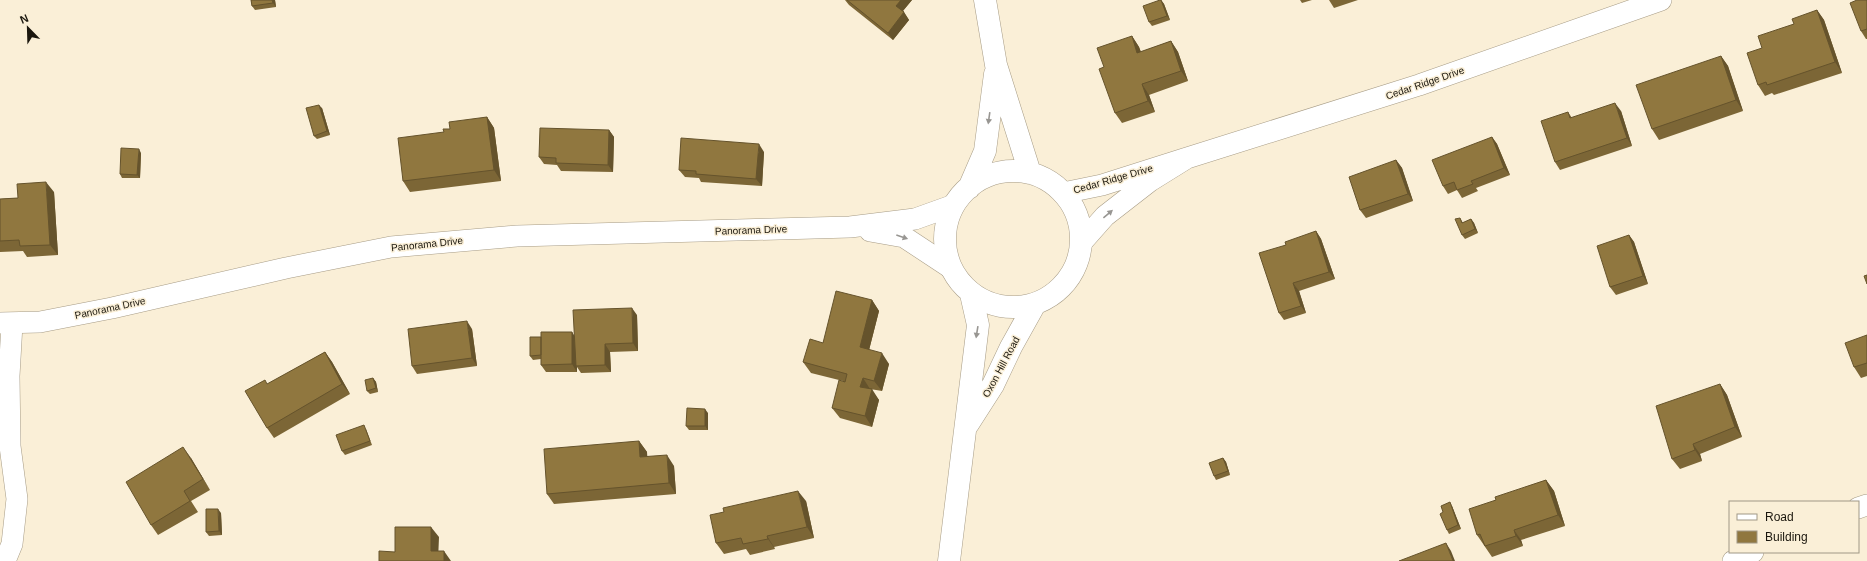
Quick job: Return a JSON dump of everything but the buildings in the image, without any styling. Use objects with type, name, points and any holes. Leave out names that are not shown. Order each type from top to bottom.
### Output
[{"type":"main road","points":[[985,0],[996,65],[1030,173]]},
{"type":"main road","points":[[968,188],[987,177],[1008,172],[1030,173],[1048,181],[1063,193],[1074,207],[1080,224],[1082,242],[1075,268],[1059,291],[1035,304],[1002,307],[971,294],[959,282],[951,268],[945,247],[946,225],[954,205],[968,188],[985,151],[996,65]]},
{"type":"main road","name":"Oxon Hill Road","points":[[949,561],[972,358],[978,325],[971,294]]},
{"type":"main road","name":"Oxon Hill Road","points":[[965,429],[993,385],[1011,347],[1035,304]]},
{"type":"street","name":"Cedar Ridge Drive","points":[[1063,193],[1102,185],[1419,85],[1661,0]]},
{"type":"street","name":"Cedar Ridge Drive","points":[[1082,242],[1105,216],[1150,181],[1187,158]]},
{"type":"street","name":"Panorama Drive","points":[[5,561],[12,544],[16,499],[10,446],[9,376],[6,324],[40,322],[112,308],[301,264],[398,246],[518,236],[850,227],[915,218],[954,205]]},
{"type":"street","name":"Panorama Drive","points":[[850,227],[904,237],[951,268]]},
{"type":"street","points":[[1733,561],[1751,553]]}]
